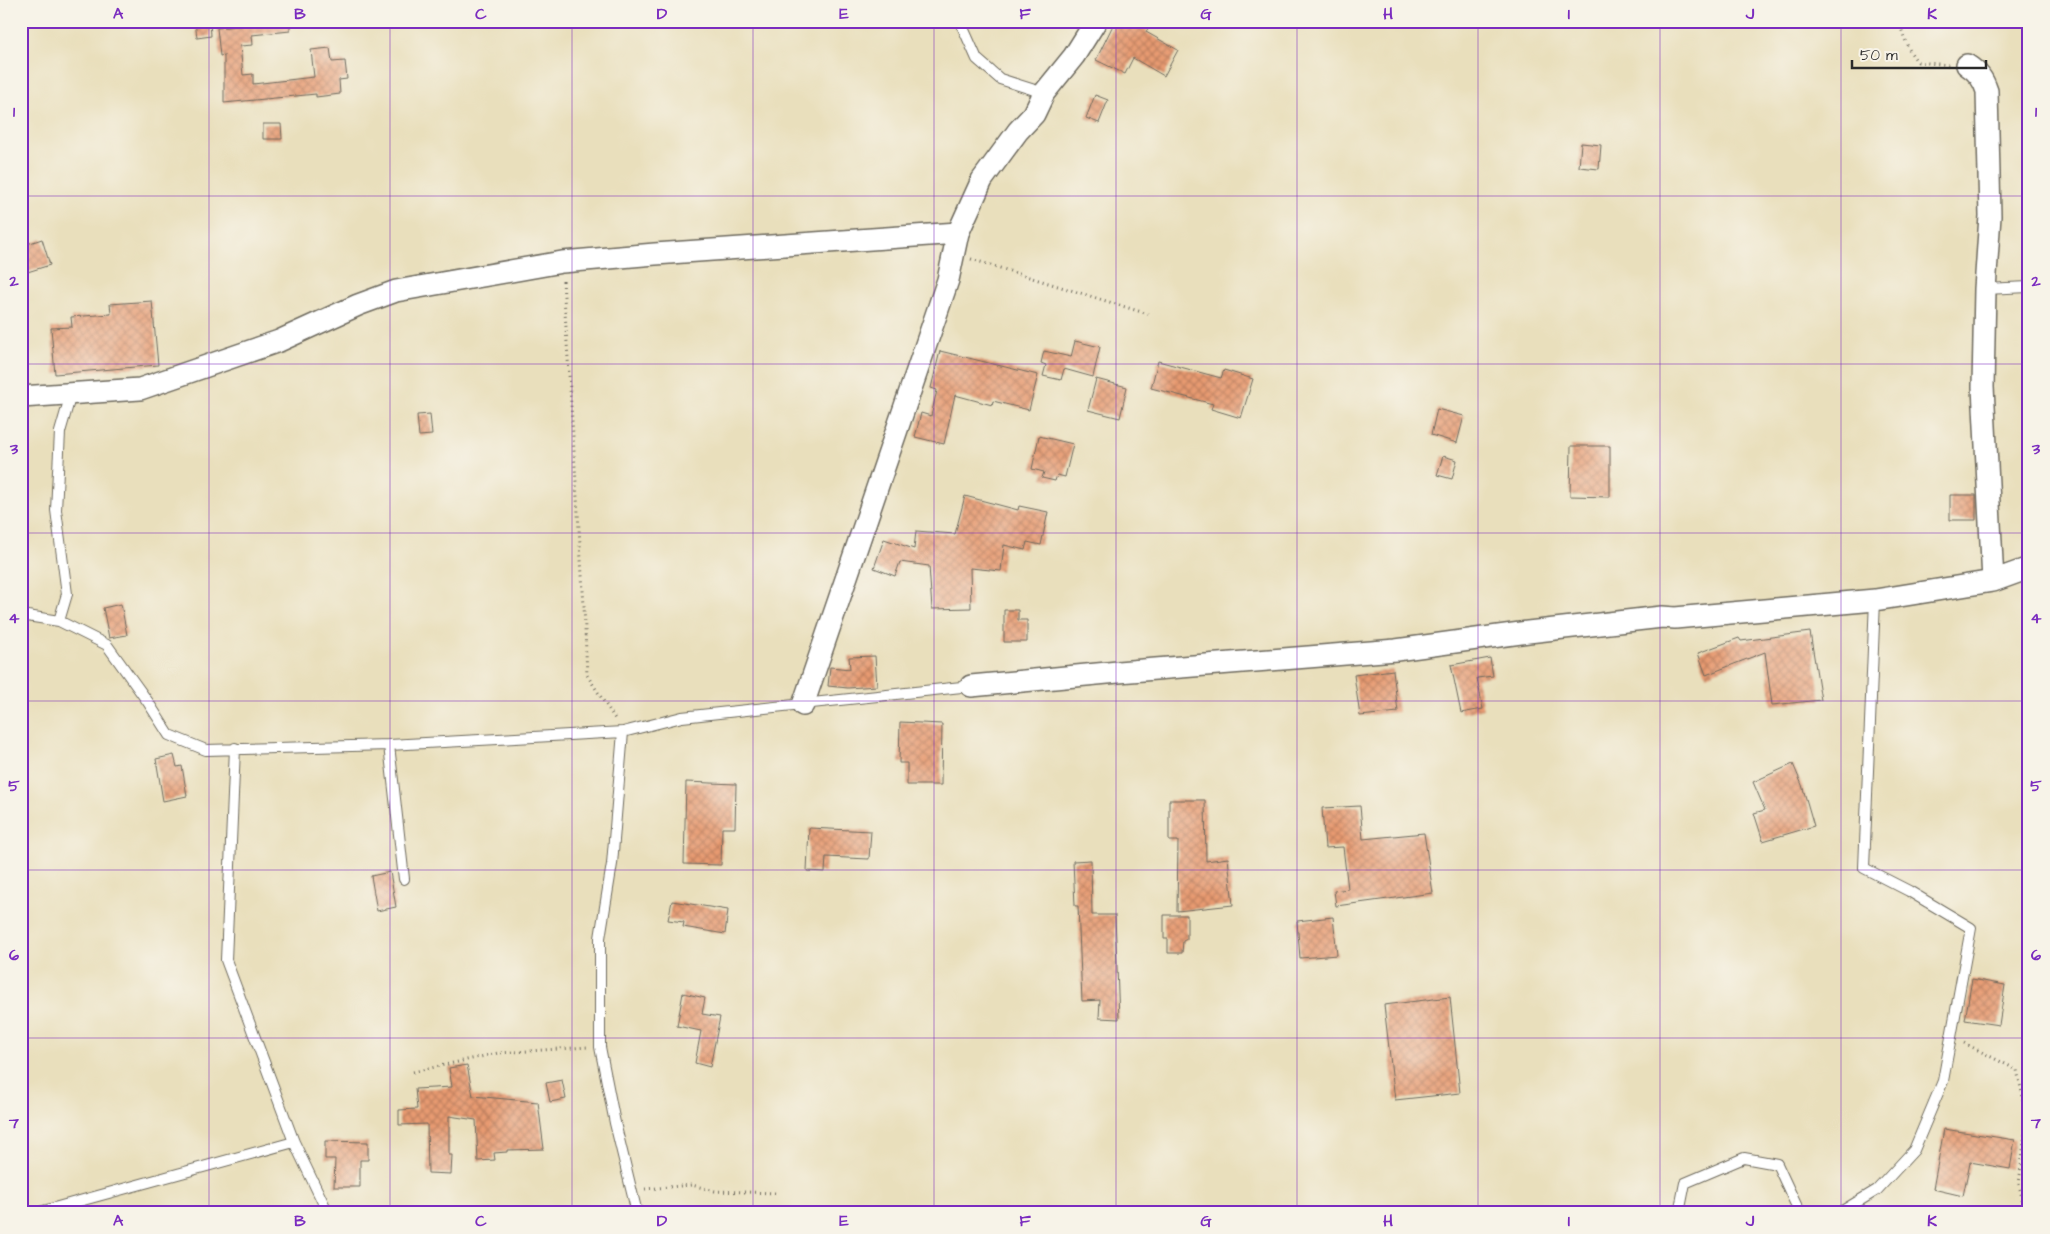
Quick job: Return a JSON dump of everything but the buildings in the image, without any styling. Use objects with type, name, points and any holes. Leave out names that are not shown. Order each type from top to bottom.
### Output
[{"type":"street","points":[[803,705],[948,280],[958,233],[982,180],[1018,131],[1034,114],[1044,93],[1074,56],[1096,21]]},
{"type":"street","points":[[1967,65],[1976,71],[1983,80],[1987,91],[1990,216],[1985,289],[1983,387],[1993,581]]},
{"type":"street","points":[[21,398],[140,389],[279,341],[358,305],[396,291],[562,262],[958,233]]},
{"type":"street","points":[[971,686],[1118,672],[1396,650],[1662,617],[1675,618],[1875,600],[1993,581],[2029,568]]},
{"type":"lane","points":[[960,21],[977,59],[1000,79],[1044,93]]},
{"type":"lane","points":[[1985,289],[2029,286]]},
{"type":"lane","points":[[60,621],[67,594],[56,510],[60,432],[71,394]]},
{"type":"lane","points":[[1839,1213],[1877,1190],[1914,1150],[1943,1081],[1971,928],[1910,892],[1864,868],[1875,600]]},
{"type":"lane","points":[[21,615],[60,621],[107,645],[148,702],[168,735],[206,750],[389,745],[623,732],[682,717],[971,686]]},
{"type":"lane","points":[[623,732],[612,864],[600,938],[600,1047],[637,1213]]},
{"type":"lane","points":[[389,745],[404,879]]},
{"type":"lane","points":[[235,748],[226,960],[294,1142],[328,1213]]},
{"type":"lane","points":[[36,1213],[294,1142]]},
{"type":"lane","points":[[1679,1213],[1685,1184],[1744,1158],[1777,1164],[1798,1209],[1803,1213]]},
{"type":"path","points":[[1899,21],[1906,45],[1918,62],[1933,65],[1967,65]]},
{"type":"path","points":[[958,233],[972,260],[1148,314]]},
{"type":"path","points":[[562,262],[587,675],[623,732]]},
{"type":"path","points":[[1951,1036],[2017,1070],[2027,1116],[2019,1184],[2025,1213]]},
{"type":"path","points":[[413,1072],[498,1053],[600,1047]]},
{"type":"path","points":[[632,1190],[692,1185],[715,1190],[776,1193]]}]
